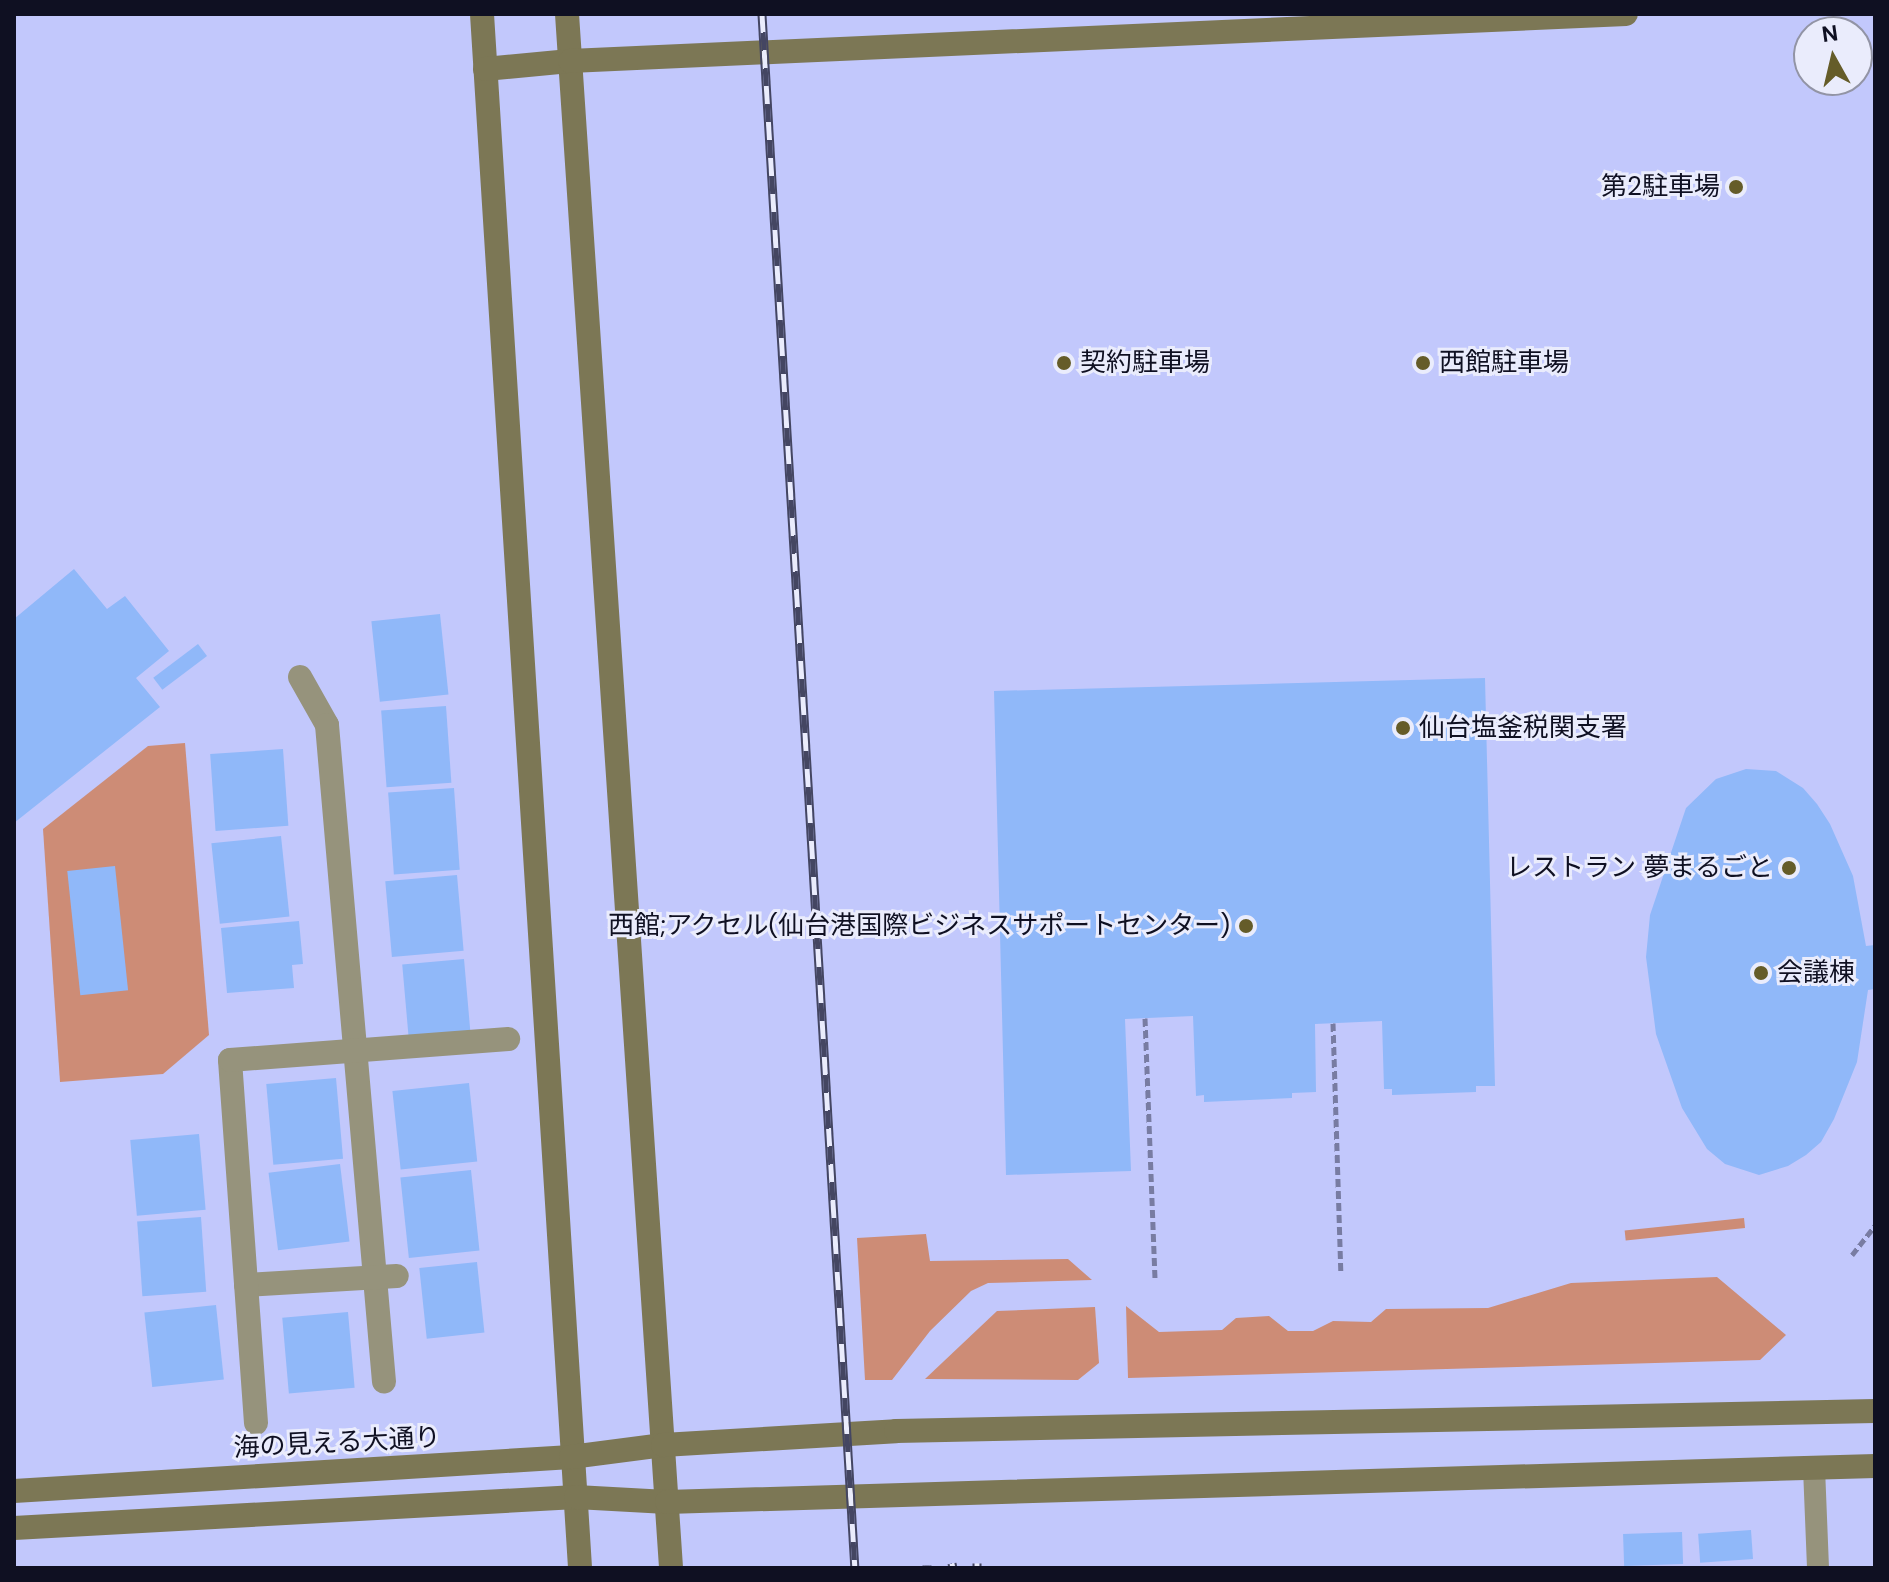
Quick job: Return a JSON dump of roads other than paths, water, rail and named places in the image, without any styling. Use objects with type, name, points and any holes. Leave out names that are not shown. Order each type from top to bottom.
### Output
[{"type":"street","points":[[482,14],[580,1568]]},
{"type":"street","points":[[567,14],[671,1568]]},
{"type":"street","points":[[485,69],[570,61],[1626,14]]},
{"type":"street","points":[[300,677],[327,725],[355,1050],[385,1277],[384,1382]]},
{"type":"street","points":[[256,1423],[230,1060],[508,1039]]},
{"type":"street","points":[[246,1285],[385,1277]]},
{"type":"street","name":"海の見える大通り","points":[[14,1491],[571,1457],[663,1445],[896,1431],[1875,1411]]},
{"type":"street","points":[[14,1528],[576,1497],[667,1502],[1875,1466]]},
{"type":"lane","points":[[1814,1468],[1818,1568]]},
{"type":"railway","points":[[762,14],[855,1568]]},
{"type":"railway","points":[[952,1563],[953,1568]]},
{"type":"railway","points":[[977,1563],[977,1568]]},
{"type":"place","name":"第2駐車場","points":[[1736,187]]},
{"type":"place","name":"契約駐車場","points":[[1064,363]]},
{"type":"place","name":"西館駐車場","points":[[1423,363]]},
{"type":"place","name":"仙台塩釜税関支署","points":[[1403,728]]},
{"type":"place","name":"レストラン 夢まるごと","points":[[1789,868]]},
{"type":"place","name":"西館;アクセル(仙台港国際ビジネスサポートセンター)","points":[[1246,926]]},
{"type":"place","name":"会議棟","points":[[1761,973]]}]
